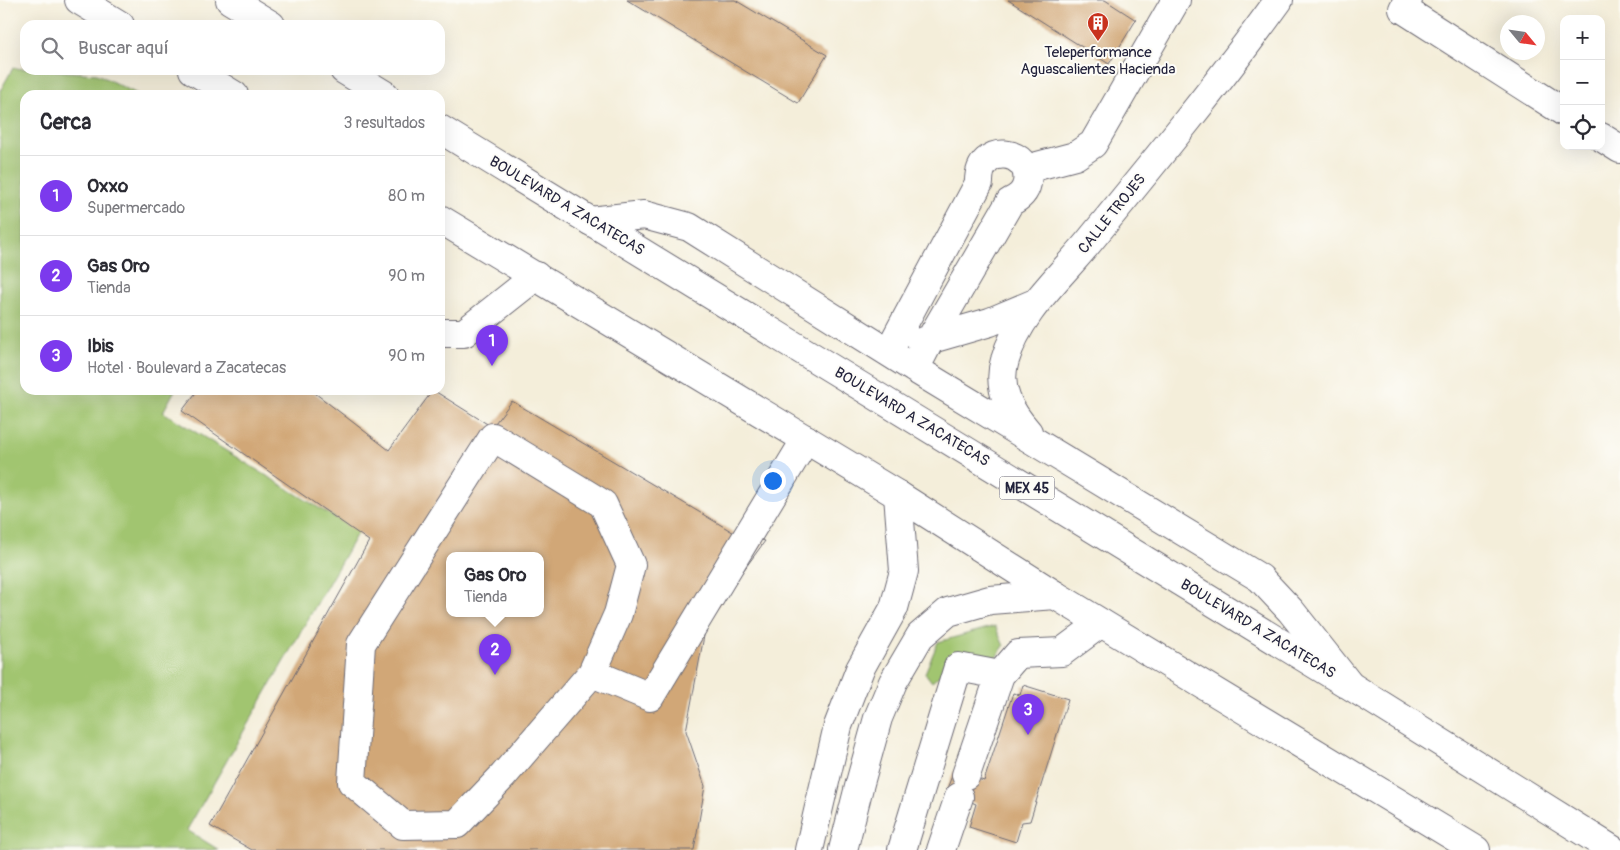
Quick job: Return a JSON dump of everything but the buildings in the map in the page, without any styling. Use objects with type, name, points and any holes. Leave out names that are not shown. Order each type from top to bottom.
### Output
[{"type":"main road","points":[[79,0],[112,20]]},
{"type":"main road","points":[[230,0],[263,20]]},
{"type":"main road","points":[[1026,169],[1075,156],[1092,144],[1176,0]]},
{"type":"main road","name":"CALLE TROJES","points":[[1034,439],[1015,417],[1002,388],[1004,361],[1017,334],[1035,303],[1074,261],[1226,72],[1279,0]]},
{"type":"main road","points":[[1405,4],[1560,109]]},
{"type":"main road","points":[[201,75],[226,90]]},
{"type":"main road","points":[[352,75],[377,90]]},
{"type":"main road","name":"BOULEVARD A ZACATECAS","points":[[445,132],[1348,684],[1613,850]]},
{"type":"main road","points":[[1605,140],[1620,149]]},
{"type":"main road","points":[[889,351],[979,183],[981,167],[993,156],[1008,154],[1016,157],[1026,169],[1028,177],[1023,193],[1010,202],[915,369]]},
{"type":"main road","points":[[590,220],[644,215],[689,226],[915,369],[1034,439],[1260,578],[1291,611],[1348,684]]},
{"type":"main road","points":[[445,222],[898,495],[1055,595],[1476,850]]},
{"type":"main road","points":[[445,333],[464,333],[536,276]]},
{"type":"main road","points":[[889,351],[990,322],[1035,303]]},
{"type":"main road","points":[[494,437],[603,504],[631,565],[618,614],[592,673],[503,776],[456,824],[403,825],[352,782],[361,644],[494,437]]},
{"type":"main road","points":[[592,673],[650,697],[806,439]]},
{"type":"main road","points":[[809,850],[838,726],[860,669],[894,608],[904,571],[898,495]]},
{"type":"main road","points":[[843,850],[876,727],[893,682],[920,636],[948,612],[990,600],[1055,595]]},
{"type":"main road","points":[[941,850],[1000,675],[1018,654],[1062,652],[1101,623]]},
{"type":"main road","points":[[902,850],[958,667],[1000,675]]},
{"type":"main road","points":[[860,669],[893,682]]},
{"type":"green space","points":[[13,68],[20,68],[20,75],[99,75],[129,90],[20,90],[20,395],[172,395],[163,412],[358,532],[187,830],[219,850],[0,850],[0,91]]},
{"type":"green space","points":[[995,626],[1004,646],[990,666],[950,667],[932,682],[925,673],[938,642]]},
{"type":"place","name":"Teleperformance Aguascalientes Hacienda","points":[[1098,42]]},
{"type":"place","name":"Oxxo","points":[[492,366]]},
{"type":"place","name":"Gas Oro","points":[[495,675]]},
{"type":"place","name":"Ibis","points":[[1028,735]]}]
